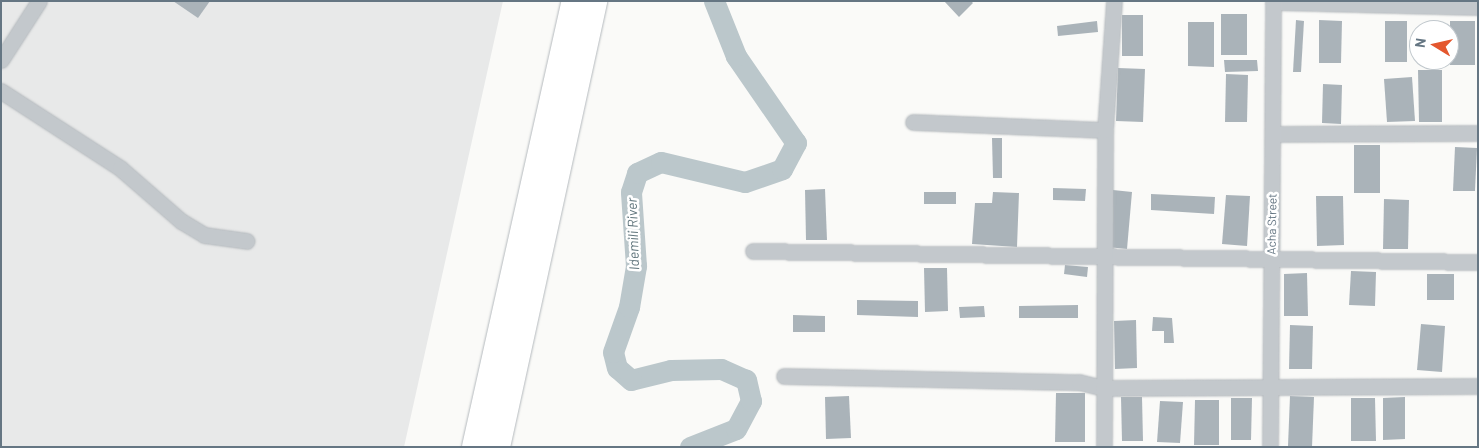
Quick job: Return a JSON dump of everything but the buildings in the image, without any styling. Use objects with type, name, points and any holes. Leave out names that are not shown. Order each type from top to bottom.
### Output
[{"type":"highway","points":[[475,447],[575,1]]},
{"type":"highway","points":[[497,447],[594,1]]},
{"type":"street","points":[[1,60],[39,1]]},
{"type":"street","points":[[1104,447],[1103,254],[1105,130],[1114,1]]},
{"type":"street","points":[[1272,1],[1478,7]]},
{"type":"street","name":"Acha Street","points":[[1270,447],[1273,134],[1272,1]]},
{"type":"street","points":[[1,90],[120,168],[181,220],[204,236],[247,241]]},
{"type":"street","points":[[912,122],[1105,130]]},
{"type":"street","points":[[1273,134],[1478,133]]},
{"type":"street","points":[[752,251],[1103,254],[1478,262]]},
{"type":"street","points":[[784,376],[1079,382],[1104,388],[1478,386]]},
{"type":"shaded area","points":[[1,1],[503,1],[404,447],[1,447]]},
{"type":"waterway","name":"Idemili River","points":[[690,447],[736,429],[751,401],[746,380],[721,369],[671,370],[631,380],[617,368],[613,352],[629,307],[636,266],[631,192],[637,173],[661,162],[745,182],[782,169],[796,143],[736,56],[714,1]]}]
